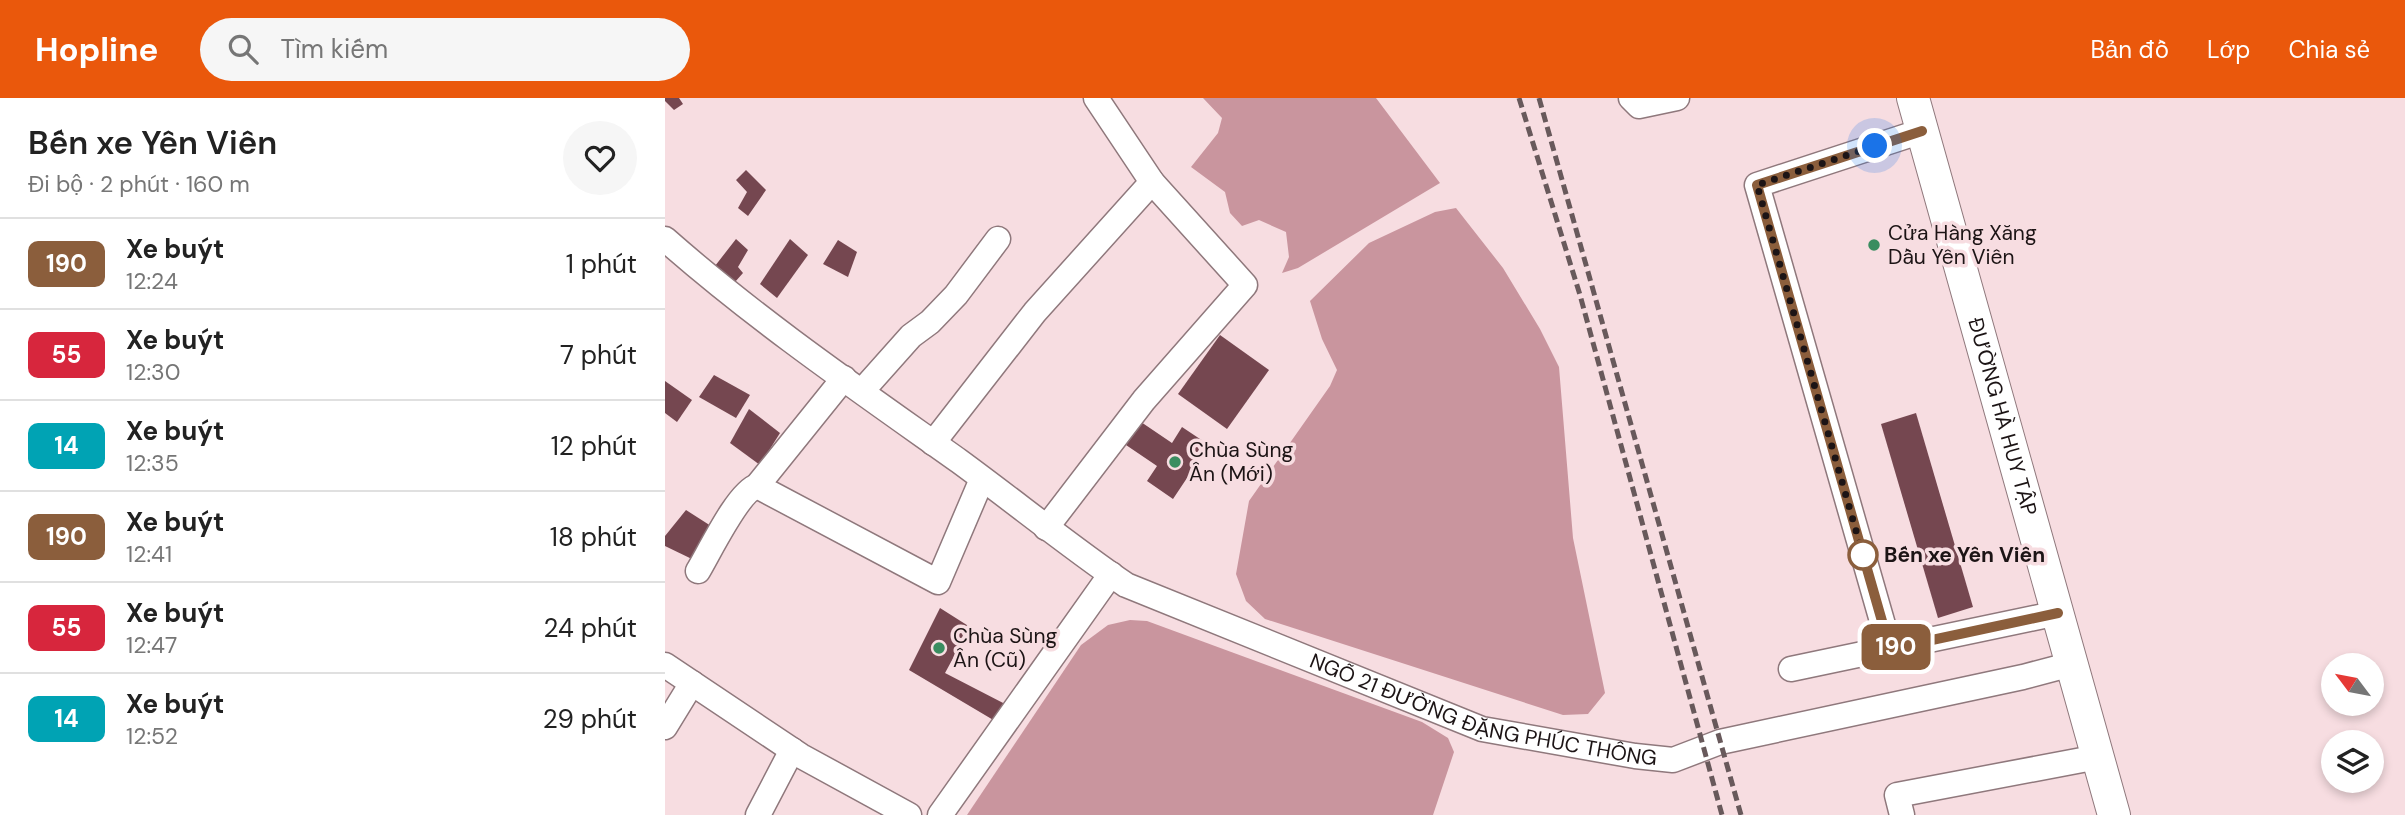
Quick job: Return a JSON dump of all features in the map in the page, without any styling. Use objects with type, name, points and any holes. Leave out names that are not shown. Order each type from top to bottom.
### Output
[{"type":"main road","name":"ĐƯỜNG HÀ HUY TẬP","points":[[1913,98],[2114,815]]},
{"type":"street","points":[[1046,528],[1144,400],[1245,285],[1152,182],[1096,98]]},
{"type":"street","points":[[1631,98],[1639,106],[1677,98]]},
{"type":"street","points":[[1890,649],[1757,185],[1922,131]]},
{"type":"street","points":[[933,443],[1035,312],[1152,182]]},
{"type":"street","points":[[698,571],[740,499],[757,486],[853,385],[930,322],[956,295],[998,239]]},
{"type":"street","name":"NGÕ 21 ĐƯỜNG ĐẶNG PHÚC THÔNG","points":[[666,242],[715,283],[1111,574],[1139,590],[1482,729],[1635,756],[1673,760],[1720,742],[2072,664]]},
{"type":"street","points":[[757,486],[938,582],[982,479]]},
{"type":"street","points":[[940,815],[1111,574]]},
{"type":"street","points":[[1791,669],[2058,613]]},
{"type":"street","points":[[665,665],[792,750],[909,815]]},
{"type":"street","points":[[665,727],[692,683]]},
{"type":"street","points":[[758,815],[792,750]]},
{"type":"street","points":[[1902,815],[1897,795],[2098,757]]},
{"type":"shaded area","points":[[1203,98],[1376,98],[1440,183],[1298,268],[1282,273],[1289,257],[1286,232],[1259,220],[1242,226],[1230,213],[1225,192],[1191,167],[1218,133],[1222,118]]},
{"type":"shaded area","points":[[1456,208],[1503,268],[1540,329],[1559,367],[1573,538],[1605,693],[1588,714],[1563,715],[1265,619],[1246,601],[1236,574],[1249,501],[1330,386],[1337,370],[1322,339],[1310,301],[1369,243],[1435,212]]},
{"type":"shaded area","points":[[1130,620],[1147,621],[1422,722],[1448,738],[1454,752],[1433,815],[967,815],[1081,645],[1108,625]]},
{"type":"building","points":[[665,98],[679,98],[683,104],[674,110]]},
{"type":"building","points":[[746,170],[766,190],[748,216],[738,208],[747,192],[736,180]]},
{"type":"building","points":[[736,239],[748,250],[738,267],[743,273],[735,282],[715,266]]},
{"type":"building","points":[[790,239],[808,255],[777,298],[760,284]]},
{"type":"building","points":[[838,240],[857,252],[848,277],[823,264]]},
{"type":"building","points":[[1220,335],[1269,370],[1227,429],[1178,394]]},
{"type":"building","points":[[714,375],[750,395],[736,418],[699,397]]},
{"type":"building","points":[[665,381],[692,400],[677,422],[665,413]]},
{"type":"building","points":[[749,409],[780,433],[760,465],[730,443]]},
{"type":"building","points":[[1916,413],[1973,607],[1938,618],[1881,424]]},
{"type":"building","points":[[1141,422],[1172,443],[1182,427],[1209,445],[1173,499],[1147,481],[1157,466],[1126,445]]},
{"type":"building","points":[[686,510],[711,526],[696,561],[665,546],[665,536]]},
{"type":"building","name":"Chùa Sùng Ân (Cũ)","points":[[940,608],[970,627],[945,673],[1007,705],[995,721],[909,670]]},
{"type":"railway","points":[[1519,98],[1580,295],[1722,815]]},
{"type":"railway","points":[[1539,98],[1741,815]]},
{"type":"bus line","name":"190","points":[[1922,131],[1757,185],[1890,649],[2058,613]]},
{"type":"place","name":"Cửa Hàng Xăng Dầu Yên Viên","points":[[1874,245]]},
{"type":"place","name":"Chùa Sùng Ân (Mới)","points":[[1175,462]]},
{"type":"place","name":"Bến xe Yên Viên","points":[[1863,555]]},
{"type":"place","name":"Chùa Sùng Ân (Cũ)","points":[[939,648]]},
{"type":"route","points":[[1863,555],[1757,185],[1875,146]]}]
